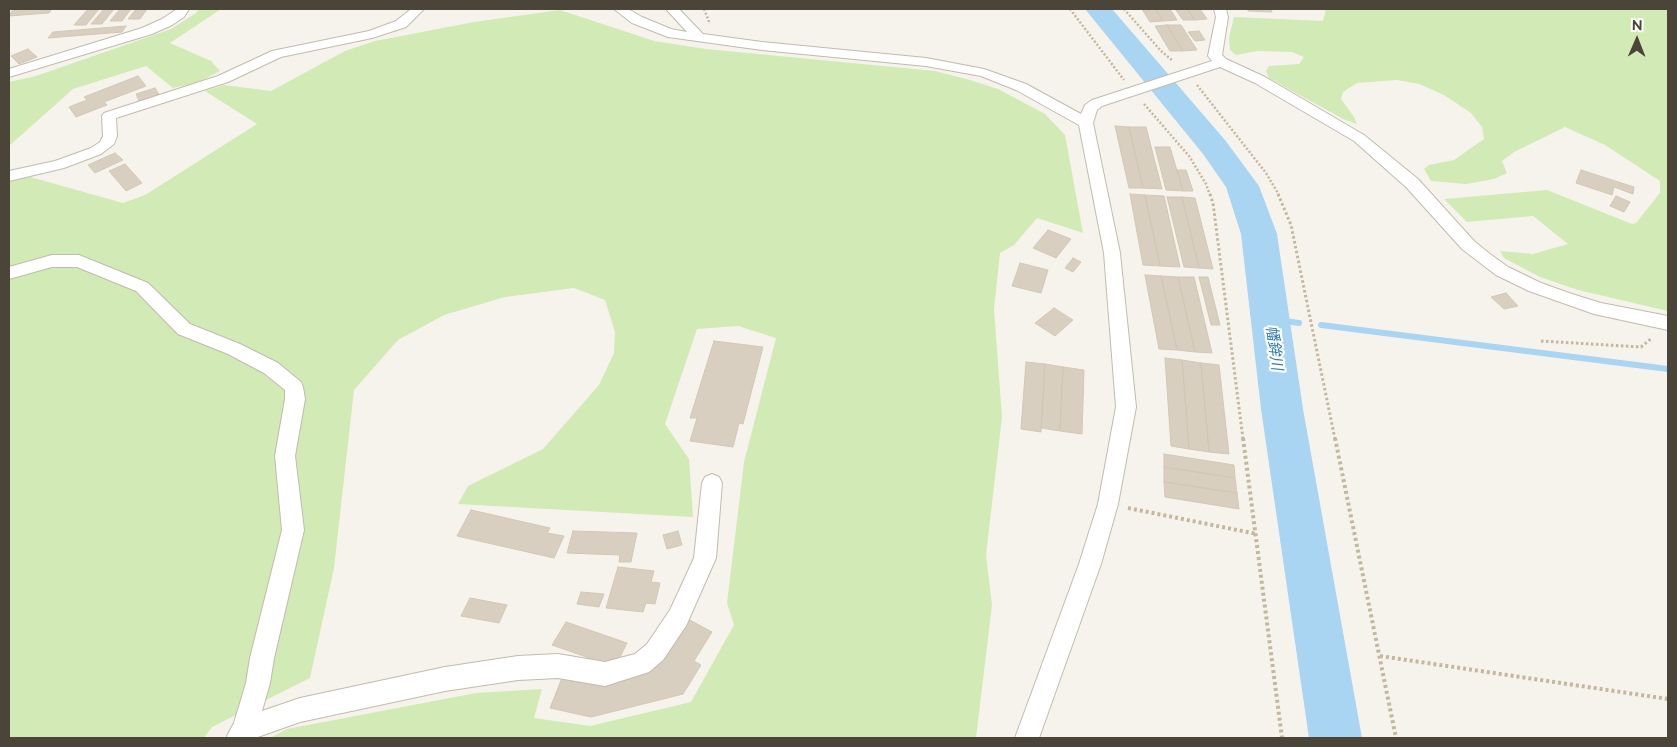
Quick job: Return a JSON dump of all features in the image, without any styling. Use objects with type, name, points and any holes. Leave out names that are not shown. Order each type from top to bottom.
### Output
[{"type":"street","points":[[9,72],[146,31],[167,22],[183,9]]},
{"type":"street","points":[[9,176],[59,165],[96,151],[107,144],[110,136],[109,116],[223,79],[276,54],[372,34],[401,24],[418,9]]},
{"type":"street","points":[[620,9],[636,20],[668,33],[762,46],[926,62],[1001,77],[1086,123]]},
{"type":"street","points":[[672,9],[700,38]]},
{"type":"street","points":[[1220,9],[1222,17],[1215,56],[1221,62],[1260,80],[1358,138],[1412,183],[1468,245],[1502,271],[1535,288],[1592,306],[1666,322]]},
{"type":"street","points":[[1027,738],[1090,564],[1108,504],[1126,407],[1112,253],[1086,123],[1090,108],[1097,103],[1135,89],[1221,62]]},
{"type":"street","points":[[9,273],[52,261],[79,261],[142,288],[184,329],[234,349],[271,368],[294,387],[295,399],[285,456],[293,530],[262,658],[258,683],[240,734]]},
{"type":"street","points":[[240,734],[300,710],[445,680],[518,668],[558,666],[605,674],[641,664],[655,652],[678,618],[705,558],[712,483]]},
{"type":"path","points":[[1070,9],[1188,156],[1206,184],[1213,203],[1282,738]]},
{"type":"path","points":[[1124,9],[1184,74],[1266,173],[1281,199],[1291,225],[1396,738]]},
{"type":"path","points":[[1541,341],[1641,347],[1654,337],[1666,322]]},
{"type":"path","points":[[1108,504],[1257,534]]},
{"type":"path","points":[[1379,656],[1668,699]]},
{"type":"green space","points":[[199,9],[221,9],[170,43],[211,61],[220,71],[199,82],[173,88],[146,66],[73,89],[9,146],[9,82],[36,76],[171,29],[196,13]]},
{"type":"green space","points":[[1326,9],[1668,9],[1668,311],[1578,290],[1540,277],[1504,258],[1500,251],[1533,254],[1568,244],[1533,216],[1467,222],[1444,199],[1547,190],[1632,224],[1636,223],[1660,193],[1660,181],[1605,145],[1565,127],[1514,152],[1502,161],[1507,173],[1494,179],[1466,184],[1431,181],[1424,169],[1429,165],[1454,160],[1484,139],[1482,127],[1471,113],[1444,95],[1419,84],[1397,80],[1357,83],[1343,92],[1341,99],[1357,124],[1343,119],[1269,78],[1266,71],[1269,66],[1299,64],[1304,57],[1292,52],[1257,51],[1236,55],[1230,50],[1229,38],[1234,17],[1323,21]]},
{"type":"green space","points":[[560,10],[654,41],[706,49],[935,71],[998,89],[1045,114],[1065,135],[1083,233],[1037,218],[1014,245],[1000,253],[994,309],[1002,417],[986,555],[992,605],[976,738],[270,738],[287,729],[476,693],[542,689],[534,718],[590,726],[691,702],[734,625],[727,603],[744,462],[776,338],[738,326],[697,329],[665,424],[689,459],[693,517],[458,504],[468,486],[543,449],[599,385],[614,353],[615,332],[605,300],[574,288],[505,297],[444,315],[398,340],[354,390],[334,568],[310,678],[212,727],[204,738],[9,738],[9,171],[123,203],[145,195],[257,124],[205,91],[224,85],[271,91],[345,51],[375,41],[474,22]]},
{"type":"building","points":[[52,9],[49,13],[9,16],[12,11]]},
{"type":"building","points":[[88,9],[99,9],[86,25],[74,25]]},
{"type":"building","points":[[104,9],[114,9],[102,24],[91,24]]},
{"type":"building","points":[[120,9],[131,9],[122,21],[110,21]]},
{"type":"building","points":[[136,9],[147,9],[140,19],[128,19]]},
{"type":"building","points":[[1142,9],[1155,9],[1163,21],[1150,22]]},
{"type":"building","points":[[1155,9],[1170,9],[1177,20],[1163,21]]},
{"type":"building","points":[[1175,9],[1187,9],[1195,20],[1183,20]]},
{"type":"building","points":[[1187,9],[1200,9],[1207,19],[1195,20]]},
{"type":"building","points":[[1248,9],[1271,9],[1272,12],[1248,11]]},
{"type":"building","points":[[1167,25],[1181,25],[1197,50],[1183,51]]},
{"type":"building","points":[[1167,25],[1183,51],[1170,51],[1155,26]]},
{"type":"building","points":[[126,26],[122,32],[48,38],[53,32]]},
{"type":"building","points":[[1199,31],[1205,40],[1195,41],[1188,32]]},
{"type":"building","points":[[28,49],[37,57],[19,64],[11,56]]},
{"type":"building","points":[[138,76],[146,86],[104,102],[107,105],[76,117],[69,107],[87,100],[84,97]]},
{"type":"building","points":[[155,88],[160,96],[140,103],[136,94]]},
{"type":"building","points":[[1115,126],[1129,127],[1143,188],[1129,188]]},
{"type":"building","points":[[1129,127],[1146,127],[1162,189],[1143,188]]},
{"type":"building","points":[[1155,147],[1170,147],[1183,191],[1166,190]]},
{"type":"building","points":[[115,153],[123,160],[95,173],[88,165]]},
{"type":"building","points":[[125,164],[142,183],[126,191],[109,171]]},
{"type":"building","points":[[1177,170],[1186,170],[1193,191],[1183,191]]},
{"type":"building","points":[[1581,170],[1634,187],[1633,194],[1614,187],[1612,195],[1576,183]]},
{"type":"building","points":[[1130,194],[1145,195],[1160,266],[1143,265]]},
{"type":"building","points":[[1145,195],[1164,196],[1180,267],[1160,266]]},
{"type":"building","points":[[1616,196],[1630,202],[1624,212],[1610,206]]},
{"type":"building","points":[[1167,197],[1182,197],[1199,268],[1184,267]]},
{"type":"building","points":[[1182,197],[1195,198],[1213,269],[1199,268]]},
{"type":"building","points":[[1048,230],[1071,239],[1056,258],[1033,248]]},
{"type":"building","points":[[1073,258],[1081,262],[1073,272],[1065,268]]},
{"type":"building","points":[[1020,263],[1048,270],[1041,293],[1012,286]]},
{"type":"building","points":[[1145,275],[1161,276],[1177,350],[1159,349]]},
{"type":"building","points":[[1161,276],[1178,277],[1195,352],[1177,350]]},
{"type":"building","points":[[1178,277],[1194,277],[1212,353],[1195,352]]},
{"type":"building","points":[[1199,277],[1208,277],[1220,325],[1211,325]]},
{"type":"building","points":[[1506,293],[1518,306],[1504,309],[1491,297]]},
{"type":"building","points":[[1054,308],[1073,320],[1055,336],[1035,323]]},
{"type":"building","points":[[714,341],[763,347],[743,424],[739,423],[733,447],[690,441],[697,418],[690,418]]},
{"type":"building","points":[[1165,358],[1182,360],[1189,449],[1171,446]]},
{"type":"building","points":[[1182,360],[1201,363],[1209,452],[1189,449]]},
{"type":"building","points":[[1026,362],[1045,364],[1041,432],[1021,429]]},
{"type":"building","points":[[1201,363],[1219,365],[1229,454],[1209,452]]},
{"type":"building","points":[[1045,364],[1063,367],[1060,431],[1041,428]]},
{"type":"building","points":[[1063,367],[1084,370],[1082,434],[1060,431]]},
{"type":"building","points":[[1164,454],[1234,465],[1235,478],[1164,467]]},
{"type":"building","points":[[1164,467],[1235,478],[1237,493],[1164,482]]},
{"type":"building","points":[[1164,482],[1237,493],[1239,509],[1165,497]]},
{"type":"building","points":[[471,510],[550,528],[547,533],[564,536],[554,558],[457,536]]},
{"type":"building","points":[[573,531],[637,533],[631,562],[619,562],[620,555],[567,553]]},
{"type":"building","points":[[678,531],[682,545],[667,549],[663,535]]},
{"type":"building","points":[[618,567],[654,571],[651,582],[660,583],[655,604],[646,603],[643,612],[606,608]]},
{"type":"building","points":[[581,592],[604,594],[599,607],[577,604]]},
{"type":"building","points":[[470,598],[507,605],[499,623],[461,616]]},
{"type":"building","points":[[688,619],[712,632],[694,661],[701,665],[683,694],[591,717],[550,708],[562,678],[596,686],[653,671]]},
{"type":"building","points":[[566,622],[627,643],[615,667],[552,645]]},
{"type":"waterway","name":"幡鉾川","points":[[1098,9],[1214,147],[1242,186],[1259,234],[1282,409],[1336,738]]},
{"type":"waterway","points":[[1270,319],[1299,323]]},
{"type":"waterway","points":[[1321,325],[1668,369]]}]
